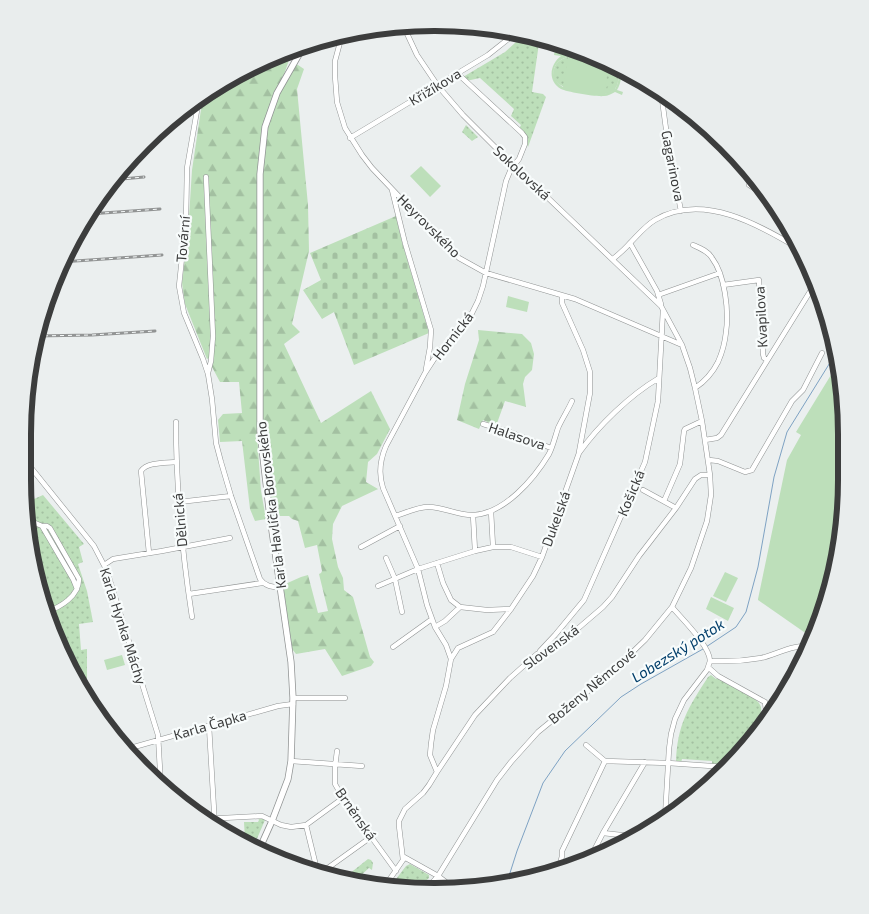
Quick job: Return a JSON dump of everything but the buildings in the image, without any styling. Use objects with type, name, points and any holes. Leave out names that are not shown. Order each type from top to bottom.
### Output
[{"type":"street","name":"Sokolovská","points":[[406,32],[417,55],[438,86],[463,115],[662,307]]},
{"type":"street","name":"Křižíkova","points":[[350,138],[458,74],[492,52],[508,38]]},
{"type":"street","name":"Heyrovského","points":[[340,43],[335,61],[337,102],[350,138],[362,156],[391,188],[459,258],[486,273],[575,299],[682,345]]},
{"type":"street","name":"Karla Havlíčka Borovského","points":[[262,844],[288,780],[291,762],[293,701],[291,662],[266,488],[260,431],[260,174],[265,128],[278,93],[300,55]]},
{"type":"street","name":"Hornická","points":[[452,659],[446,645],[434,627],[418,569],[380,478],[380,468],[382,456],[425,373],[438,353],[465,325],[478,301],[506,181],[511,169],[519,159],[525,144],[525,137],[458,74]]},
{"type":"street","name":"Gagarinova","points":[[662,102],[669,151],[681,211]]},
{"type":"street","name":"Tovární","points":[[197,109],[187,168],[186,220],[179,286],[184,313],[208,374],[216,443],[230,496],[262,583]]},
{"type":"street","name":"Tovární","points":[[206,177],[213,336],[208,374]]},
{"type":"street","points":[[391,188],[431,330],[425,373]]},
{"type":"street","points":[[613,259],[647,225],[665,215],[681,211],[713,210],[778,236],[789,243]]},
{"type":"street","name":"Sokolovská","points":[[630,243],[642,262],[662,307],[682,345],[695,388],[708,460]]},
{"type":"street","points":[[693,245],[703,249],[712,258],[720,273],[725,295],[726,316],[726,333],[717,364],[706,379],[695,388]]},
{"type":"street","points":[[658,295],[720,273]]},
{"type":"street","name":"Kvapilova","points":[[723,285],[760,280],[763,354],[767,360]]},
{"type":"street","points":[[705,440],[718,438],[722,435],[811,290]]},
{"type":"street","points":[[562,296],[562,303],[590,372],[590,393],[579,453]]},
{"type":"street","name":"Košická","points":[[537,654],[584,600],[645,462],[658,401],[662,307]]},
{"type":"street","points":[[708,460],[718,461],[745,472],[752,470],[792,401],[803,390],[822,353]]},
{"type":"street","name":"Dukelská","points":[[452,659],[458,648],[493,632],[533,576],[542,557],[579,453],[610,416],[660,378]]},
{"type":"street","points":[[396,516],[427,506],[473,515],[496,509],[512,498],[530,480],[543,463],[551,448],[558,427],[572,401]]},
{"type":"street","points":[[664,501],[680,464],[684,431],[702,421]]},
{"type":"street","name":"Dělnická","points":[[176,422],[176,462],[182,547],[192,617]]},
{"type":"street","name":"Halasova","points":[[483,424],[551,448]]},
{"type":"street","name":"Boženy Němcové","points":[[432,883],[497,780],[511,762],[538,732],[615,669],[645,640],[672,607],[692,568],[705,528],[711,495],[708,460]]},
{"type":"street","points":[[149,553],[141,471],[148,466],[176,462]]},
{"type":"street","name":"Karla Hynka Máchy","points":[[31,468],[94,546],[104,565],[158,740],[160,775]]},
{"type":"street","name":"Slovenská","points":[[404,857],[398,826],[405,809],[429,786],[475,715],[510,678],[537,654],[568,637],[612,597],[696,477],[710,474]]},
{"type":"street","points":[[643,490],[676,508]]},
{"type":"street","points":[[179,502],[230,496]]},
{"type":"street","points":[[492,511],[493,547]]},
{"type":"street","points":[[473,515],[474,552]]},
{"type":"street","points":[[34,522],[50,528],[80,581],[77,589],[66,602],[53,609]]},
{"type":"street","points":[[361,547],[400,526]]},
{"type":"street","points":[[104,565],[113,559],[230,538]]},
{"type":"street","points":[[378,586],[418,569],[493,547],[511,547],[542,557]]},
{"type":"street","points":[[386,558],[395,580],[402,612]]},
{"type":"street","points":[[437,563],[451,600],[460,607],[487,610],[511,609]]},
{"type":"street","points":[[189,594],[262,583],[272,587],[280,587]]},
{"type":"street","points":[[434,627],[446,621],[460,607]]},
{"type":"street","points":[[665,810],[671,734],[684,700],[708,668],[710,661],[710,656],[702,643],[672,607]]},
{"type":"street","points":[[393,647],[432,619]]},
{"type":"street","points":[[710,661],[737,662],[801,646]]},
{"type":"street","points":[[437,772],[430,755],[430,744],[452,659]]},
{"type":"street","points":[[708,668],[718,676],[765,702],[765,710]]},
{"type":"street","name":"Karla Čapka","points":[[133,747],[293,701],[345,698]]},
{"type":"street","points":[[209,726],[215,818],[262,816],[281,825],[291,827],[306,825],[343,798]]},
{"type":"street","points":[[586,745],[605,761],[718,767]]},
{"type":"street","name":"Brněnská","points":[[337,751],[334,768],[335,784],[396,871]]},
{"type":"street","points":[[560,862],[562,851],[605,761]]},
{"type":"street","points":[[291,762],[362,766]]},
{"type":"street","points":[[595,849],[645,762]]},
{"type":"street","points":[[306,825],[316,864]]},
{"type":"street","points":[[603,834],[623,836]]},
{"type":"street","points":[[328,868],[371,837]]},
{"type":"street","points":[[389,880],[402,864],[404,857],[447,883]]},
{"type":"green space","points":[[518,40],[539,45],[532,92],[543,94],[546,97],[528,147],[519,129],[521,125],[511,116],[514,109],[480,78],[466,81],[463,77],[505,52]]},
{"type":"green space","points":[[555,50],[608,71],[604,94],[612,91],[607,89],[608,86],[615,89],[618,76],[621,77],[617,90],[623,92],[622,95],[615,92],[607,96],[595,96],[561,89],[554,82],[552,68],[561,56],[554,55]],"holes":[[[568,57],[563,87],[555,79],[554,70],[558,62]]]},
{"type":"green space","points":[[568,57],[581,59],[613,73],[618,75],[617,86],[610,93],[603,94],[569,88],[559,84],[555,80],[554,69],[556,64]]},
{"type":"green space","points":[[289,60],[279,89],[295,63],[304,69],[297,89],[308,205],[309,251],[292,324],[300,332],[284,344],[321,423],[371,391],[390,429],[377,454],[368,462],[366,482],[378,489],[342,506],[333,524],[332,539],[338,567],[343,578],[344,590],[353,597],[370,657],[374,662],[371,666],[342,676],[325,649],[296,654],[292,649],[283,585],[308,575],[318,613],[328,611],[319,574],[322,571],[317,545],[305,548],[298,521],[289,516],[273,516],[259,432],[257,435],[261,491],[266,519],[255,521],[250,509],[242,441],[220,442],[218,420],[223,414],[242,413],[239,382],[220,382],[212,367],[213,356],[207,359],[185,304],[182,283],[188,233],[192,170],[202,105],[233,85],[280,62]]},
{"type":"green space","points":[[466,125],[478,137],[472,141],[462,132]]},
{"type":"green space","points":[[421,166],[441,186],[430,197],[410,176]]},
{"type":"green space","points":[[396,216],[429,333],[354,365],[334,312],[322,319],[303,290],[321,280],[310,253]]},
{"type":"green space","points":[[508,296],[529,302],[527,312],[506,307]]},
{"type":"green space","points":[[478,330],[522,334],[531,343],[534,354],[532,370],[525,377],[523,384],[526,407],[505,401],[496,426],[483,420],[479,429],[457,420],[465,384],[479,340]]},
{"type":"green space","points":[[833,372],[838,434],[837,506],[830,558],[824,584],[807,634],[758,600],[787,460],[801,435],[796,432]]},
{"type":"green space","points":[[43,495],[84,544],[79,547],[83,562],[78,564],[87,591],[93,622],[79,624],[81,650],[87,649],[87,684],[62,634],[45,584],[39,558],[32,500]]},
{"type":"green space","points":[[725,572],[738,578],[726,602],[713,596]]},
{"type":"green space","points":[[711,597],[734,608],[728,621],[706,609]]},
{"type":"green space","points":[[122,655],[125,665],[107,670],[104,660]]},
{"type":"green space","points":[[711,675],[716,679],[718,678],[755,699],[761,707],[761,715],[719,765],[712,765],[712,761],[682,759],[681,763],[676,763],[681,727],[689,708]]},
{"type":"green space","points":[[257,817],[262,817],[265,820],[256,841],[245,835],[244,822],[258,822]]},
{"type":"green space","points":[[368,859],[373,863],[372,870],[369,868],[360,876],[350,874]]},
{"type":"green space","points":[[410,864],[429,875],[429,878],[423,883],[395,880],[406,866]]},
{"type":"waterway","name":"Lobezský potok","points":[[706,647],[736,627],[746,612],[758,567],[774,477],[787,432],[831,361]]},
{"type":"waterway","name":"Lobezský potok","points":[[509,876],[543,783],[565,751],[621,697],[703,649]]},
{"type":"railway","points":[[123,179],[144,177]]},
{"type":"railway","points":[[97,213],[160,209]]},
{"type":"railway","points":[[71,261],[162,255]]},
{"type":"railway","points":[[44,336],[155,331]]}]
